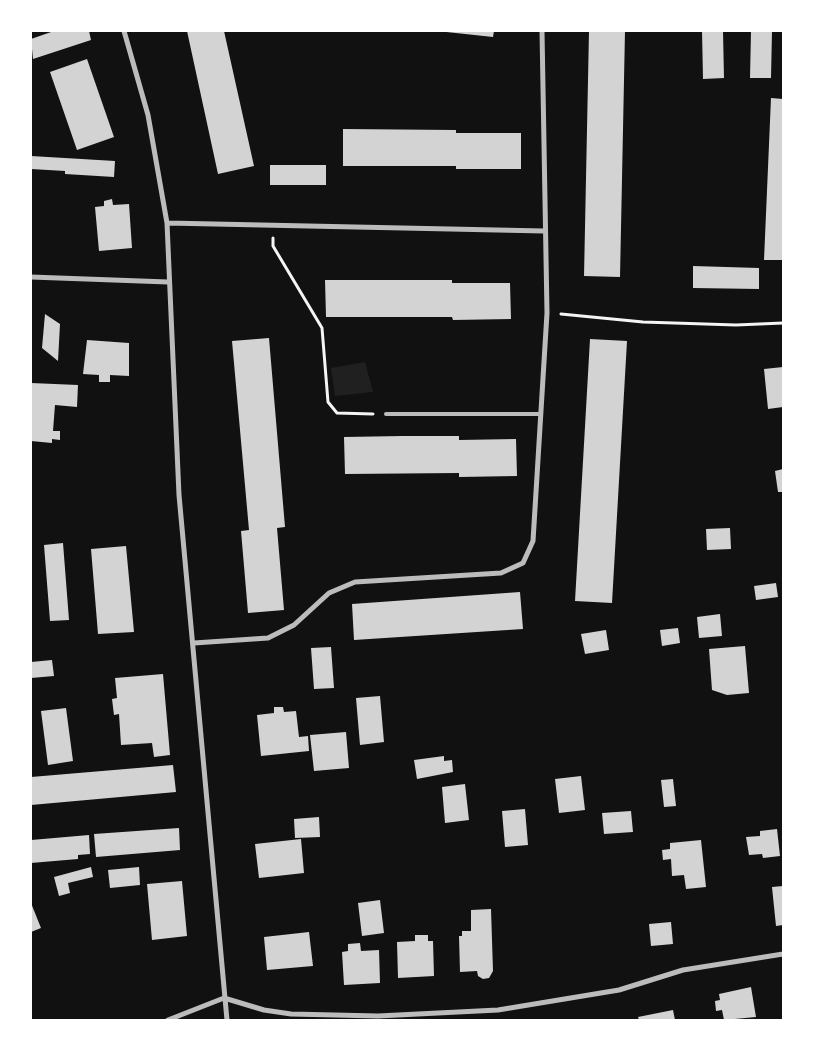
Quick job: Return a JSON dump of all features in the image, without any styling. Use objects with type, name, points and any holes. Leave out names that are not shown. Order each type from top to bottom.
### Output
[{"type":"street","points":[[124,31],[148,114],[167,224],[168,282],[179,495],[227,1020]]},
{"type":"street","points":[[194,643],[268,638],[294,625],[329,593],[355,582],[501,573],[523,563],[533,541],[547,313],[544,231],[542,31]]},
{"type":"street","points":[[167,224],[544,231]]},
{"type":"street","points":[[31,277],[168,282]]},
{"type":"street","points":[[168,1020],[224,998],[264,1010],[291,1014],[378,1016],[498,1010],[618,990],[683,970],[783,954]]},
{"type":"lane","points":[[386,414],[541,414]]},
{"type":"lane","points":[[446,1013],[447,1020]]},
{"type":"path","points":[[274,226],[273,246],[322,328],[328,402],[337,413],[386,414]]},
{"type":"path","points":[[547,313],[643,322],[736,325],[783,323]]},
{"type":"shaded area","points":[[365,362],[373,392],[335,396],[331,368]]},
{"type":"building","points":[[54,31],[89,31],[91,40],[33,59],[31,39]]},
{"type":"building","points":[[187,31],[224,31],[254,166],[218,174]]},
{"type":"building","points":[[437,31],[494,31],[493,37]]},
{"type":"building","points":[[589,31],[625,31],[620,277],[584,276]]},
{"type":"building","points":[[702,31],[723,31],[724,78],[703,79]]},
{"type":"building","points":[[751,31],[772,31],[771,78],[750,78]]},
{"type":"building","points":[[87,59],[114,137],[77,150],[50,72]]},
{"type":"building","points":[[771,98],[783,99],[783,260],[764,260]]},
{"type":"building","points":[[343,129],[456,130],[456,133],[521,133],[521,169],[456,169],[456,166],[343,166]]},
{"type":"building","points":[[31,156],[115,161],[114,177],[65,174],[65,171],[31,169]]},
{"type":"building","points":[[270,165],[326,165],[326,185],[270,185]]},
{"type":"building","points":[[112,199],[113,205],[129,204],[132,248],[99,251],[95,207],[104,206],[104,201]]},
{"type":"building","points":[[693,266],[759,268],[759,289],[693,288]]},
{"type":"building","points":[[325,280],[452,280],[452,283],[510,283],[511,319],[453,320],[452,317],[326,317]]},
{"type":"building","points":[[45,314],[60,324],[58,361],[42,348]]},
{"type":"building","points":[[269,338],[285,527],[277,528],[284,610],[248,613],[241,531],[249,530],[232,341]]},
{"type":"building","points":[[590,339],[627,341],[612,603],[575,601]]},
{"type":"building","points":[[87,340],[129,343],[129,376],[110,375],[110,382],[99,382],[99,375],[83,374]]},
{"type":"building","points":[[783,367],[783,407],[768,409],[764,369]]},
{"type":"building","points":[[31,383],[78,385],[77,407],[55,405],[53,431],[60,431],[60,440],[52,439],[52,443],[31,441]]},
{"type":"building","points":[[459,436],[459,440],[516,439],[517,476],[459,477],[459,473],[345,474],[344,437]]},
{"type":"building","points":[[783,469],[783,492],[778,492],[775,471]]},
{"type":"building","points":[[730,528],[731,549],[707,550],[706,529]]},
{"type":"building","points":[[63,543],[69,620],[50,621],[44,545]]},
{"type":"building","points":[[126,546],[134,632],[98,634],[91,549]]},
{"type":"building","points":[[776,583],[778,597],[756,600],[754,586]]},
{"type":"building","points":[[520,592],[523,629],[354,640],[352,604]]},
{"type":"building","points":[[720,614],[722,636],[699,638],[697,617]]},
{"type":"building","points":[[678,628],[680,643],[662,646],[660,630]]},
{"type":"building","points":[[606,630],[609,650],[585,654],[581,634]]},
{"type":"building","points":[[745,646],[749,693],[727,695],[712,690],[709,649]]},
{"type":"building","points":[[331,647],[334,688],[314,689],[311,648]]},
{"type":"building","points":[[52,660],[54,676],[31,678],[31,662]]},
{"type":"building","points":[[163,674],[170,755],[154,757],[152,743],[121,745],[119,714],[114,715],[112,699],[117,698],[115,678]]},
{"type":"building","points":[[380,696],[384,742],[360,745],[356,698]]},
{"type":"building","points":[[274,707],[283,707],[284,712],[296,711],[299,737],[308,736],[309,751],[261,756],[257,715],[274,713]]},
{"type":"building","points":[[66,708],[73,761],[48,765],[41,711]]},
{"type":"building","points":[[346,732],[349,768],[314,771],[310,735]]},
{"type":"building","points":[[444,756],[444,761],[452,760],[453,772],[417,779],[414,760]]},
{"type":"building","points":[[173,765],[176,792],[31,805],[31,777]]},
{"type":"building","points":[[581,776],[585,810],[559,813],[555,779]]},
{"type":"building","points":[[673,779],[676,806],[664,807],[661,780]]},
{"type":"building","points":[[465,784],[469,820],[445,823],[442,787]]},
{"type":"building","points":[[525,809],[528,845],[505,847],[502,811]]},
{"type":"building","points":[[631,811],[633,832],[604,834],[602,813]]},
{"type":"building","points":[[319,817],[320,837],[295,838],[294,819]]},
{"type":"building","points":[[179,828],[180,850],[96,857],[94,834]]},
{"type":"building","points":[[777,829],[780,856],[763,858],[762,854],[749,855],[746,837],[760,836],[760,831]]},
{"type":"building","points":[[89,835],[90,854],[78,855],[78,859],[31,863],[31,840]]},
{"type":"building","points":[[301,839],[304,873],[259,878],[255,844]]},
{"type":"building","points":[[701,840],[706,887],[686,889],[684,875],[672,876],[671,859],[663,860],[662,850],[670,849],[670,843]]},
{"type":"building","points":[[91,867],[93,877],[68,883],[70,893],[59,896],[54,877]]},
{"type":"building","points":[[139,867],[140,885],[110,888],[108,870]]},
{"type":"building","points":[[182,881],[187,936],[152,940],[147,884]]},
{"type":"building","points":[[783,886],[783,925],[776,926],[772,887]]},
{"type":"building","points":[[380,900],[384,933],[362,936],[358,903]]},
{"type":"building","points":[[31,903],[41,928],[31,932]]},
{"type":"building","points":[[491,909],[493,971],[489,978],[483,979],[478,976],[477,971],[460,972],[459,936],[462,936],[462,931],[471,931],[471,910]]},
{"type":"building","points":[[671,922],[673,944],[651,946],[649,924]]},
{"type":"building","points":[[309,932],[313,966],[267,970],[264,937]]},
{"type":"building","points":[[415,935],[428,935],[428,941],[433,941],[434,976],[398,978],[397,942],[415,941]]},
{"type":"building","points":[[360,943],[361,951],[379,950],[380,983],[344,985],[342,952],[348,951],[348,944]]},
{"type":"building","points":[[751,987],[756,1017],[724,1020],[722,1010],[716,1011],[715,1001],[720,1000],[719,994]]},
{"type":"building","points":[[673,1010],[675,1020],[639,1020],[638,1017]]}]
